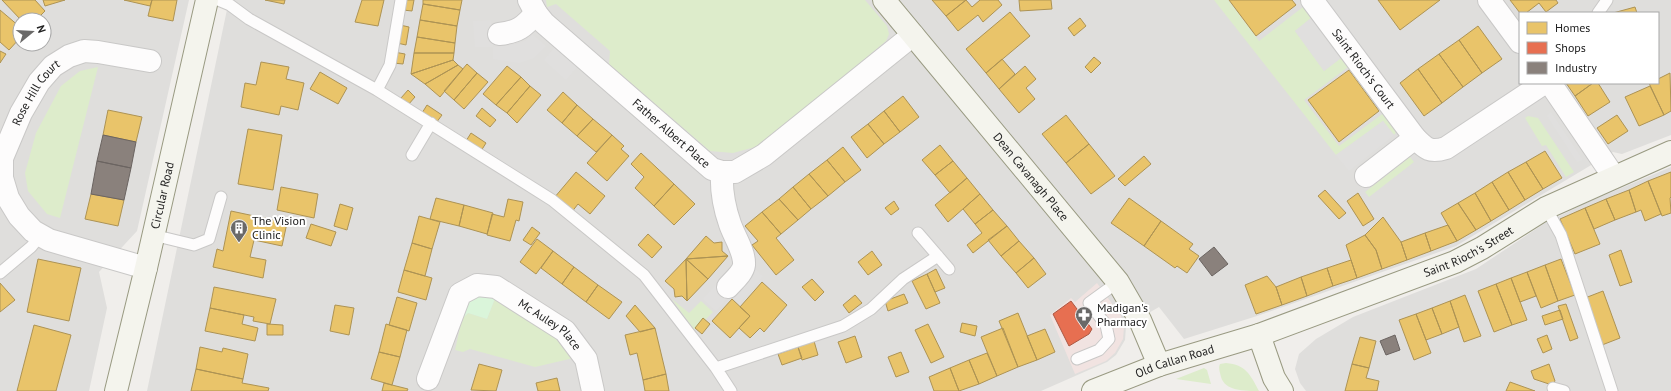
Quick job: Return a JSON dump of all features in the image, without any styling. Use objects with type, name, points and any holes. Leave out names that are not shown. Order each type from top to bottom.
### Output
[{"type":"street","name":"Circular Road","points":[[116,391],[146,268],[207,0]]},
{"type":"street","name":"Dean Cavanagh Place","points":[[884,0],[1118,282],[1140,320],[1159,365]]},
{"type":"street","name":"Saint Rioch's Court","points":[[1312,0],[1415,138],[1427,149],[1436,151],[1446,148],[1542,84]]},
{"type":"street","points":[[1489,0],[1519,41]]},
{"type":"street","name":"Father Albert Place","points":[[533,7],[544,23],[712,169],[722,172],[735,172],[764,156],[913,35]]},
{"type":"street","name":"Father Albert Place","points":[[499,34],[512,32],[524,27],[533,7]]},
{"type":"street","name":"Rose Hill Court","points":[[146,268],[49,240],[33,230],[19,216],[8,198],[2,178],[2,158],[21,113],[39,82],[53,66],[69,56],[84,51],[150,61]]},
{"type":"street","points":[[1551,84],[1614,177]]},
{"type":"street","points":[[1366,176],[1415,138]]},
{"type":"street","name":"Saint Rioch's Street","points":[[1259,335],[1455,262],[1482,248],[1546,208],[1671,152]]},
{"type":"street","points":[[722,172],[721,191],[729,223],[742,255],[744,264],[742,272],[728,287]]},
{"type":"street","name":"Mc Auley Place","points":[[428,379],[460,294],[471,278],[496,287],[565,330],[586,359],[594,391]]},
{"type":"street","points":[[1259,335],[1274,378],[1282,391]]},
{"type":"street","name":"Old Callan Road","points":[[1092,391],[1159,365],[1259,335]]},
{"type":"lane","points":[[218,0],[230,5],[249,19],[377,90],[431,122],[552,200],[644,275],[716,368],[731,391]]},
{"type":"lane","points":[[377,90],[390,65],[401,0]]},
{"type":"lane","points":[[1599,12],[1607,0]]},
{"type":"lane","points":[[412,155],[431,122]]},
{"type":"lane","points":[[153,235],[194,245],[209,239],[221,197]]},
{"type":"lane","points":[[1546,208],[1561,235],[1612,391]]},
{"type":"lane","points":[[918,232],[949,269]]},
{"type":"lane","points":[[0,273],[31,247],[41,235]]},
{"type":"lane","points":[[716,368],[843,326],[871,309],[903,279],[938,256]]},
{"type":"lane","points":[[1077,359],[1099,350],[1109,338],[1106,325],[1089,303],[1118,282]]},
{"type":"shaded area","points":[[0,0],[189,0],[137,231],[99,272],[107,308],[89,391],[0,391]]},
{"type":"shaded area","points":[[229,0],[1671,0],[1671,135],[1622,154],[1613,152],[1456,246],[1257,316],[1184,339],[1159,307],[1126,326],[1125,340],[1116,355],[1107,362],[1041,391],[147,391]]},
{"type":"shaded area","points":[[1311,18],[1341,58],[1324,71],[1295,31]]},
{"type":"shaded area","points":[[491,20],[493,47],[475,47],[473,21]]},
{"type":"shaded area","points":[[533,35],[546,46],[534,58],[519,63],[493,59],[493,47],[517,44],[525,41]]},
{"type":"shaded area","points":[[555,47],[577,67],[566,80],[544,60]]},
{"type":"shaded area","points":[[1551,112],[1583,160],[1577,162],[1547,116]]},
{"type":"shaded area","points":[[1383,121],[1394,135],[1349,171],[1336,155]]},
{"type":"shaded area","points":[[1671,167],[1671,391],[1306,391],[1300,383],[1295,369],[1299,354],[1316,339],[1353,317],[1476,269],[1545,223],[1586,203]]},
{"type":"shaded area","points":[[754,268],[763,276],[740,303],[731,295]]},
{"type":"shaded area","points":[[1097,283],[1121,316],[1124,327],[1123,339],[1115,353],[1106,361],[1075,374],[1050,315],[1071,298],[1075,302]]},
{"type":"shaded area","points":[[716,285],[729,296],[716,311],[703,299]]},
{"type":"green space","points":[[546,0],[865,0],[887,26],[889,34],[886,41],[771,137],[755,147],[733,153],[710,151],[609,64],[610,51],[556,4],[547,7]]},
{"type":"green space","points":[[1214,0],[1228,0],[1259,41],[1303,7],[1311,18],[1295,31],[1324,71],[1341,58],[1348,67],[1304,100],[1339,146],[1385,112],[1395,126],[1396,132],[1394,135],[1383,121],[1336,155]]},
{"type":"green space","points":[[98,67],[60,218],[47,214],[28,191],[25,173],[36,133],[61,86],[80,71]]},
{"type":"green space","points":[[1528,116],[1538,118],[1574,172],[1566,177],[1546,145],[1542,146],[1525,118]]},
{"type":"green space","points":[[1410,157],[1414,162],[1369,197],[1365,192]]},
{"type":"green space","points":[[481,295],[496,296],[487,319],[468,313],[462,319],[468,303]]},
{"type":"green space","points":[[496,296],[565,343],[578,357],[535,367],[470,349],[463,352],[455,350],[462,319],[468,313],[487,319]]},
{"type":"green space","points":[[672,299],[689,313],[701,301],[713,312],[705,320],[703,319],[694,330]]},
{"type":"green space","points":[[1220,364],[1233,364],[1247,371],[1259,391],[1247,391],[1231,388],[1223,382],[1219,369]]},
{"type":"green space","points":[[1204,368],[1207,370],[1211,384],[1176,379]]},
{"type":"building: Homes","points":[[2,0],[35,0],[45,11],[44,12],[13,12]]},
{"type":"building: Homes","points":[[43,0],[65,0],[45,6]]},
{"type":"building: Homes","points":[[124,0],[152,0],[150,6]]},
{"type":"building: Homes","points":[[152,0],[177,0],[173,21],[148,16]]},
{"type":"building: Homes","points":[[265,0],[285,0],[284,4]]},
{"type":"building: Homes","points":[[362,0],[384,0],[378,26],[355,22]]},
{"type":"building: Homes","points":[[404,0],[414,0],[412,11],[403,10]]},
{"type":"building: Homes","points":[[423,0],[462,0],[460,10],[423,4]]},
{"type":"building: Homes","points":[[932,0],[966,0],[946,16]]},
{"type":"building: Homes","points":[[966,0],[972,7],[980,0],[998,0],[1002,5],[983,22],[978,15],[958,31],[946,16]]},
{"type":"building: Homes","points":[[1019,0],[1051,0],[1052,9],[1020,11]]},
{"type":"building: Homes","points":[[1229,0],[1292,0],[1296,5],[1256,36]]},
{"type":"building: Homes","points":[[1378,0],[1440,0],[1400,30]]},
{"type":"building: Homes","points":[[1510,0],[1556,0],[1558,3],[1546,12],[1539,3],[1527,12],[1519,12]]},
{"type":"building: Homes","points":[[423,4],[460,10],[457,26],[420,20]]},
{"type":"building: Homes","points":[[1635,7],[1637,12],[1617,12]]},
{"type":"building: Homes","points":[[0,10],[12,20],[12,47],[9,50],[0,42]]},
{"type":"building: Homes","points":[[1010,12],[1030,36],[986,73],[966,49]]},
{"type":"building: Homes","points":[[1080,18],[1086,26],[1074,36],[1068,28]]},
{"type":"building: Homes","points":[[420,20],[457,26],[455,43],[417,37]]},
{"type":"building: Homes","points":[[400,25],[409,27],[406,45],[397,43]]},
{"type":"building: Homes","points":[[1478,26],[1502,59],[1482,73],[1459,40]]},
{"type":"building: Homes","points":[[417,37],[455,43],[454,53],[414,53]]},
{"type":"building: Homes","points":[[1459,40],[1482,73],[1463,87],[1439,54]]},
{"type":"building: Homes","points":[[0,51],[6,54],[0,63]]},
{"type":"building: Homes","points":[[394,52],[405,54],[403,64],[393,63]]},
{"type":"building: Homes","points":[[414,53],[454,53],[453,60],[411,74]]},
{"type":"building: Homes","points":[[1439,54],[1463,87],[1442,103],[1418,69]]},
{"type":"building: Homes","points":[[1094,57],[1101,63],[1091,73],[1085,67]]},
{"type":"building: Homes","points":[[1002,59],[1015,74],[999,89],[986,73]]},
{"type":"building: Homes","points":[[453,60],[458,65],[425,84],[411,74]]},
{"type":"building: Homes","points":[[261,62],[289,67],[286,79],[304,83],[298,110],[281,106],[279,115],[241,107],[245,83],[256,85]]},
{"type":"building: Homes","points":[[467,64],[477,73],[454,100],[444,91]]},
{"type":"building: Homes","points":[[458,65],[463,69],[440,97],[425,84]]},
{"type":"building: Homes","points":[[507,66],[521,77],[496,105],[483,94]]},
{"type":"building: Homes","points":[[1025,66],[1036,79],[1026,88],[1035,99],[1019,113],[999,89]]},
{"type":"building: Homes","points":[[1418,69],[1442,103],[1424,116],[1400,83]]},
{"type":"building: Homes","points":[[1349,70],[1379,111],[1339,142],[1308,100]]},
{"type":"building: Homes","points":[[320,72],[347,88],[338,104],[310,89]]},
{"type":"building: Homes","points":[[477,73],[488,82],[464,109],[454,100]]},
{"type":"building: Homes","points":[[1670,73],[1671,111],[1664,115],[1649,84],[1659,84],[1659,78]]},
{"type":"building: Homes","points":[[521,77],[530,86],[507,113],[496,105]]},
{"type":"building: Homes","points":[[1567,84],[1592,84],[1575,96]]},
{"type":"building: Homes","points":[[1592,84],[1599,84],[1610,102],[1588,116],[1575,96]]},
{"type":"building: Homes","points":[[530,86],[541,95],[517,123],[507,113]]},
{"type":"building: Homes","points":[[1650,86],[1664,115],[1639,126],[1625,97]]},
{"type":"building: Homes","points":[[408,90],[415,97],[408,105],[401,98]]},
{"type":"building: Homes","points":[[563,92],[577,105],[562,123],[547,110]]},
{"type":"building: Homes","points":[[903,96],[919,117],[900,132],[884,111]]},
{"type":"building: Homes","points":[[427,105],[442,115],[436,123],[422,113]]},
{"type":"building: Homes","points":[[577,105],[593,119],[577,136],[562,123]]},
{"type":"building: Homes","points":[[482,108],[496,120],[490,127],[476,116]]},
{"type":"building: Homes","points":[[108,110],[142,117],[136,142],[103,135]]},
{"type":"building: Homes","points":[[884,111],[900,132],[884,144],[868,124]]},
{"type":"building: Homes","points":[[1066,115],[1089,144],[1066,163],[1042,134]]},
{"type":"building: Homes","points":[[1617,115],[1628,131],[1608,144],[1597,128]]},
{"type":"building: Homes","points":[[593,119],[612,135],[596,152],[577,136]]},
{"type":"building: Homes","points":[[868,124],[884,144],[867,158],[851,137]]},
{"type":"building: Homes","points":[[248,129],[282,135],[273,190],[238,184]]},
{"type":"building: Homes","points":[[471,133],[486,143],[481,151],[466,141]]},
{"type":"building: Homes","points":[[612,135],[624,146],[621,149],[629,156],[607,181],[587,163]]},
{"type":"building: Homes","points":[[1089,144],[1115,176],[1091,194],[1066,163]]},
{"type":"building: Homes","points":[[940,145],[953,161],[935,175],[922,160]]},
{"type":"building: Homes","points":[[843,147],[861,170],[845,182],[827,160]]},
{"type":"building: Homes","points":[[1545,151],[1562,178],[1543,189],[1526,162]]},
{"type":"building: Homes","points":[[641,153],[674,184],[654,206],[635,188],[644,177],[631,164]]},
{"type":"building: Homes","points":[[1144,156],[1151,164],[1125,186],[1118,179]]},
{"type":"building: Homes","points":[[827,160],[845,182],[828,196],[809,174]]},
{"type":"building: Homes","points":[[953,161],[967,178],[950,193],[935,175]]},
{"type":"building: Homes","points":[[1526,162],[1543,189],[1525,200],[1508,172]]},
{"type":"building: Homes","points":[[576,172],[605,196],[590,214],[578,204],[571,213],[554,198]]},
{"type":"building: Homes","points":[[1508,172],[1525,200],[1509,210],[1492,182]]},
{"type":"building: Homes","points":[[1671,172],[1671,213],[1662,216],[1648,181]]},
{"type":"building: Homes","points":[[809,174],[828,196],[811,209],[793,187]]},
{"type":"building: Homes","points":[[967,178],[980,194],[948,222],[935,205]]},
{"type":"building: Homes","points":[[1648,181],[1661,214],[1645,221],[1641,210],[1636,212],[1629,190]]},
{"type":"building: Homes","points":[[1492,182],[1509,210],[1491,221],[1475,193]]},
{"type":"building: Homes","points":[[674,184],[695,204],[674,225],[654,206]]},
{"type":"building: Homes","points":[[281,187],[318,194],[314,218],[277,210]]},
{"type":"building: Homes","points":[[793,187],[811,209],[798,220],[779,199]]},
{"type":"building: Homes","points":[[1325,190],[1346,213],[1339,219],[1318,196]]},
{"type":"building: Homes","points":[[1629,190],[1636,212],[1615,220],[1606,199]]},
{"type":"building: Homes","points":[[1358,193],[1374,219],[1363,226],[1347,201]]},
{"type":"building: Homes","points":[[1475,193],[1491,221],[1476,230],[1458,203]]},
{"type":"building: Homes","points":[[91,194],[124,200],[118,226],[85,219]]},
{"type":"building: Homes","points":[[980,194],[993,210],[975,224],[963,209]]},
{"type":"building: Homes","points":[[436,198],[464,205],[459,226],[430,219]]},
{"type":"building: Homes","points":[[1129,198],[1161,221],[1144,246],[1111,223]]},
{"type":"building: Homes","points":[[508,199],[523,202],[519,221],[516,220],[510,241],[487,235],[492,214],[504,217]]},
{"type":"building: Homes","points":[[779,199],[798,220],[781,234],[762,212]]},
{"type":"building: Homes","points":[[1606,199],[1615,220],[1594,229],[1585,208]]},
{"type":"building: Homes","points":[[894,201],[899,209],[891,215],[885,208]]},
{"type":"building: Homes","points":[[1458,203],[1476,230],[1457,241],[1441,213]]},
{"type":"building: Homes","points":[[340,204],[353,208],[347,230],[334,226]]},
{"type":"building: Homes","points":[[464,205],[493,213],[487,234],[459,226]]},
{"type":"building: Homes","points":[[1585,208],[1600,244],[1575,254],[1560,219]]},
{"type":"building: Homes","points":[[993,210],[1007,226],[973,253],[967,245],[982,233],[975,224]]},
{"type":"building: Homes","name":"The Vision Clinic","points":[[231,211],[287,223],[282,246],[254,240],[250,257],[266,260],[263,278],[213,267],[217,249],[223,251]]},
{"type":"building: Homes","points":[[762,212],[781,234],[776,238],[794,260],[776,275],[752,245],[758,241],[745,226]]},
{"type":"building: Homes","points":[[419,216],[440,222],[432,249],[412,243]]},
{"type":"building: Homes","points":[[1383,217],[1401,242],[1407,260],[1382,269],[1376,250],[1365,235]]},
{"type":"building: Homes","points":[[1161,221],[1193,244],[1189,249],[1199,256],[1187,273],[1177,266],[1175,268],[1144,246]]},
{"type":"building: Homes","points":[[311,224],[336,232],[331,246],[306,238]]},
{"type":"building: Homes","points":[[1448,225],[1457,241],[1431,251],[1425,233]]},
{"type":"building: Homes","points":[[1007,226],[1019,241],[1001,256],[988,240]]},
{"type":"building: Homes","points":[[532,227],[540,233],[531,245],[523,240]]},
{"type":"building: Homes","points":[[1425,233],[1431,251],[1407,260],[1401,242]]},
{"type":"building: Homes","points":[[648,234],[662,247],[652,258],[638,245]]},
{"type":"building: Homes","points":[[1365,235],[1376,250],[1382,269],[1357,278],[1346,245]]},
{"type":"building: Homes","points":[[706,236],[714,243],[722,242],[722,251],[728,256],[686,259]]},
{"type":"building: Homes","points":[[537,239],[553,251],[536,274],[520,262]]},
{"type":"building: Homes","points":[[1019,241],[1034,258],[1016,273],[1001,256]]},
{"type":"building: Homes","points":[[412,243],[432,249],[425,276],[404,270]]},
{"type":"building: Homes","points":[[1621,250],[1632,282],[1620,286],[1609,255]]},
{"type":"building: Homes","points":[[553,251],[574,267],[562,284],[541,268]]},
{"type":"building: Homes","points":[[872,251],[882,265],[868,275],[858,262]]},
{"type":"building: Homes","points":[[728,256],[708,279],[686,259]]},
{"type":"building: Homes","points":[[1034,258],[1046,274],[1028,288],[1016,273]]},
{"type":"building: Homes","points":[[38,259],[81,268],[69,321],[27,312]]},
{"type":"building: Homes","points":[[686,259],[708,279],[687,301]]},
{"type":"building: Homes","points":[[686,259],[687,301],[682,296],[675,297],[674,289],[665,281]]},
{"type":"building: Homes","points":[[1561,259],[1575,295],[1558,301],[1545,265]]},
{"type":"building: Homes","points":[[1351,260],[1357,278],[1333,286],[1327,268]]},
{"type":"building: Homes","points":[[1545,265],[1558,301],[1541,308],[1527,272]]},
{"type":"building: Homes","points":[[574,267],[598,285],[586,302],[562,284]]},
{"type":"building: Homes","points":[[1327,268],[1333,286],[1307,296],[1301,277]]},
{"type":"building: Homes","points":[[936,269],[945,288],[935,292],[927,274]]},
{"type":"building: Homes","points":[[404,270],[432,278],[426,300],[398,292]]},
{"type":"building: Homes","points":[[1527,272],[1536,296],[1520,302],[1511,278]]},
{"type":"building: Homes","points":[[927,274],[940,303],[926,309],[912,281]]},
{"type":"building: Homes","points":[[1267,276],[1276,287],[1282,305],[1256,314],[1245,285]]},
{"type":"building: Homes","points":[[1301,277],[1307,296],[1282,305],[1276,287]]},
{"type":"building: Homes","points":[[1511,278],[1527,320],[1512,325],[1496,284]]},
{"type":"building: Homes","points":[[812,279],[824,292],[815,301],[802,287]]},
{"type":"building: Homes","points":[[762,282],[787,305],[764,332],[760,328],[750,338],[739,328],[750,316],[740,307]]},
{"type":"building: Homes","points":[[0,283],[15,300],[0,312]]},
{"type":"building: Homes","points":[[1496,284],[1512,325],[1494,332],[1478,291]]},
{"type":"building: Homes","points":[[598,285],[622,302],[609,319],[586,302]]},
{"type":"building: Homes","points":[[214,287],[276,299],[270,324],[253,321],[254,317],[210,308]]},
{"type":"building: Homes","points":[[1603,291],[1620,338],[1602,345],[1585,298]]},
{"type":"building: Homes","points":[[904,294],[908,303],[888,311],[885,301]]},
{"type":"building: Homes","points":[[855,295],[862,303],[849,313],[843,305]]},
{"type":"building: Homes","points":[[1465,295],[1481,336],[1464,342],[1450,301]]},
{"type":"building: Homes","points":[[397,297],[417,303],[409,331],[389,325]]},
{"type":"building: Homes","points":[[732,299],[750,316],[730,338],[712,321]]},
{"type":"building: Homes","points":[[1450,301],[1459,327],[1442,334],[1432,308]]},
{"type":"building: Homes","points":[[1566,304],[1578,338],[1570,341],[1558,306]]},
{"type":"building: Homes","points":[[335,305],[354,308],[349,335],[330,331]]},
{"type":"building: Homes","points":[[635,305],[655,328],[640,332],[626,316]]},
{"type":"building: Homes","points":[[210,308],[244,315],[242,324],[258,328],[255,341],[205,331]]},
{"type":"building: Homes","points":[[1432,308],[1442,334],[1426,340],[1416,314]]},
{"type":"building: Homes","points":[[1560,310],[1563,319],[1545,325],[1542,316]]},
{"type":"building: Homes","points":[[1018,313],[1037,360],[1018,367],[999,321]]},
{"type":"building: Homes","points":[[1416,314],[1431,353],[1414,360],[1399,320]]},
{"type":"building: Homes","points":[[703,318],[710,324],[702,334],[695,328]]},
{"type":"building: Homes","points":[[962,323],[977,326],[975,336],[960,332]]},
{"type":"building: Homes","points":[[267,324],[283,325],[283,335],[267,335]]},
{"type":"building: Homes","points":[[386,324],[407,330],[400,357],[379,352]]},
{"type":"building: Homes","points":[[928,324],[944,357],[931,363],[915,330]]},
{"type":"building: Homes","points":[[34,325],[71,335],[56,391],[17,391]]},
{"type":"building: Homes","points":[[655,328],[666,374],[643,380],[637,353],[630,355],[625,335]]},
{"type":"building: Homes","points":[[1003,328],[1018,367],[997,376],[981,337]]},
{"type":"building: Homes","points":[[1045,329],[1055,352],[1037,360],[1027,336]]},
{"type":"building: Homes","points":[[1547,335],[1552,349],[1543,353],[1537,339]]},
{"type":"building: Homes","points":[[855,336],[862,357],[846,363],[838,342]]},
{"type":"building: Homes","points":[[1360,337],[1376,341],[1369,368],[1352,364]]},
{"type":"building: Homes","points":[[814,341],[818,355],[802,360],[798,347]]},
{"type":"building: Homes","points":[[200,347],[222,352],[223,348],[248,354],[243,379],[196,369]]},
{"type":"building: Homes","points":[[798,347],[802,358],[782,365],[778,354]]},
{"type":"building: Homes","points":[[379,352],[400,357],[392,385],[371,379]]},
{"type":"building: Homes","points":[[901,352],[909,372],[896,377],[888,357]]},
{"type":"building: Homes","points":[[987,353],[997,376],[979,384],[969,360]]},
{"type":"building: Homes","points":[[969,360],[979,384],[959,391],[950,368]]},
{"type":"building: Homes","points":[[479,364],[502,370],[496,391],[471,390]]},
{"type":"building: Homes","points":[[1352,364],[1369,368],[1366,378],[1379,381],[1377,391],[1345,391]]},
{"type":"building: Homes","points":[[1549,364],[1555,381],[1552,385],[1534,379],[1531,371]]},
{"type":"building: Homes","points":[[950,368],[959,391],[934,391],[929,377]]},
{"type":"building: Homes","points":[[196,369],[243,379],[242,383],[269,388],[268,391],[191,391]]},
{"type":"building: Homes","points":[[666,374],[669,391],[645,391],[643,380]]},
{"type":"building: Homes","points":[[557,378],[560,391],[538,391],[536,383]]},
{"type":"building: Homes","points":[[1510,382],[1535,391],[1506,391]]},
{"type":"building: Homes","points":[[384,383],[408,389],[407,391],[382,391]]},
{"type":"building: Shops","points":[[1071,301],[1092,329],[1089,334],[1069,346],[1053,314]]},
{"type":"building: Industry","points":[[103,135],[136,142],[131,168],[97,161]]},
{"type":"building: Industry","points":[[97,161],[131,168],[124,200],[91,194]]},
{"type":"building: Industry","points":[[1214,247],[1228,264],[1212,276],[1199,259]]},
{"type":"building: Industry","points":[[1395,335],[1400,350],[1386,355],[1380,341]]},
{"type":"place","name":"The Vision Clinic","points":[[239,243]]},
{"type":"place","name":"Madigan's Pharmacy","points":[[1084,330]]}]
